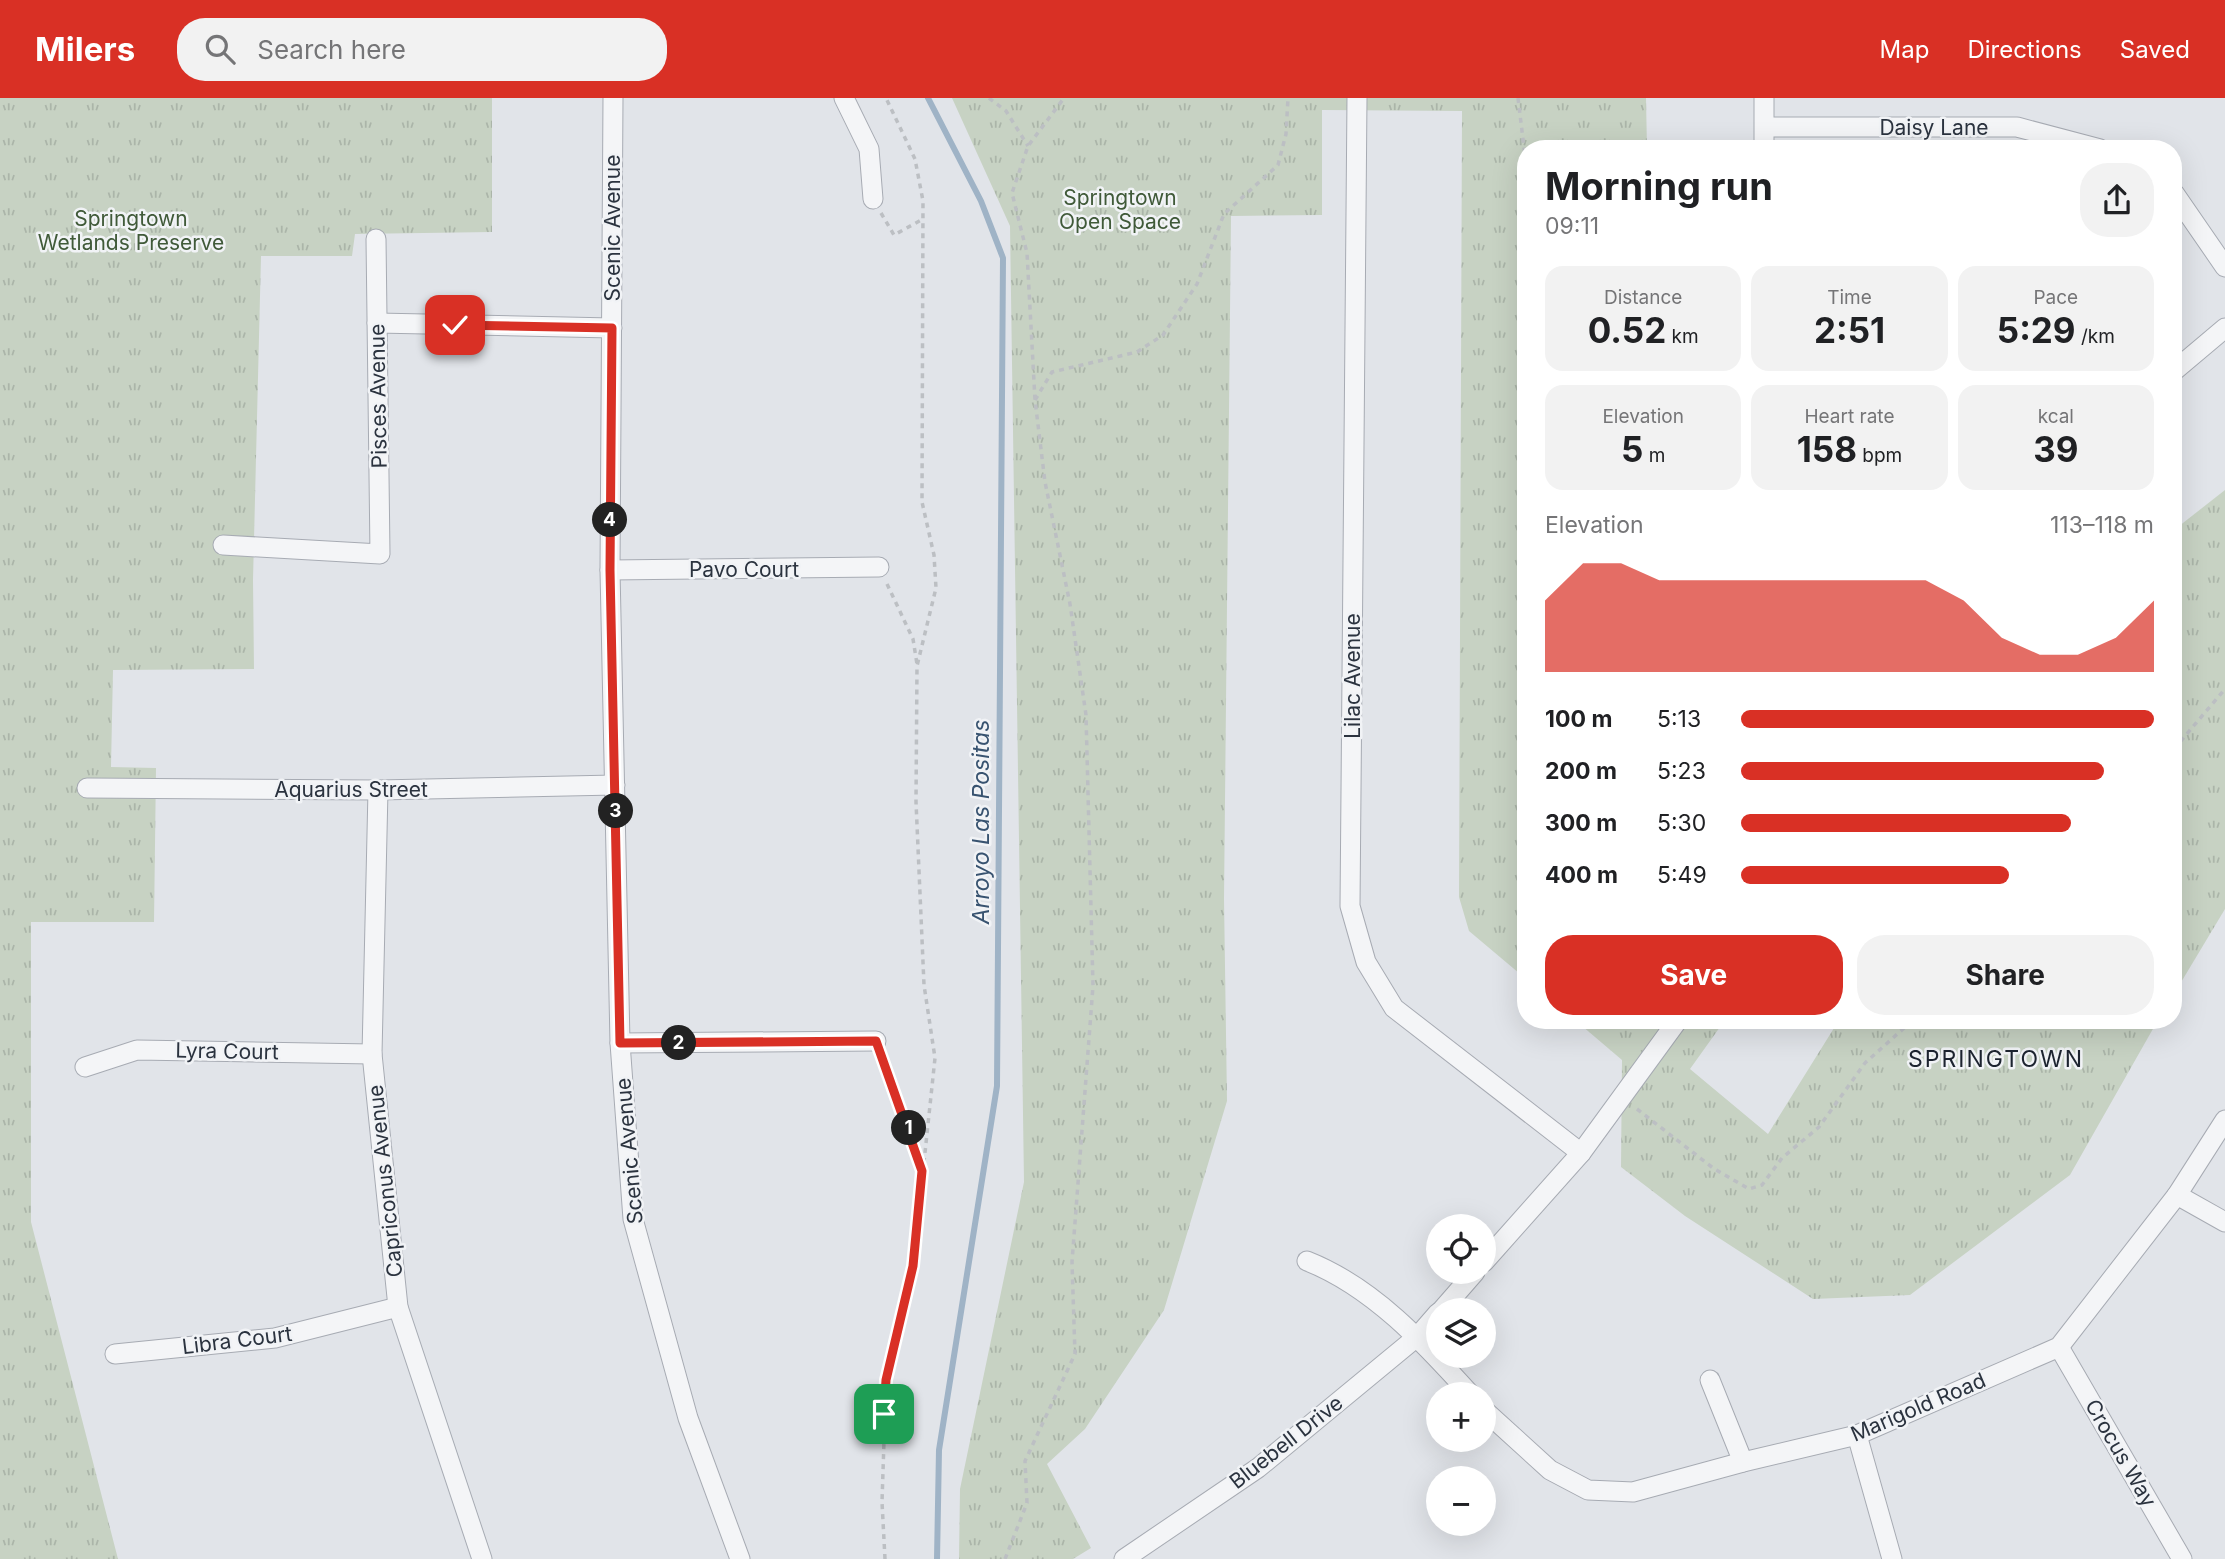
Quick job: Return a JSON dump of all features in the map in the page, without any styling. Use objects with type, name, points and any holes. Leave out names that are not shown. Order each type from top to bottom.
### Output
[{"type":"street","name":"Scenic Avenue","points":[[613,98],[610,570],[620,1043],[633,1219],[688,1418],[740,1559]]},
{"type":"street","points":[[844,98],[869,149],[873,199]]},
{"type":"street","name":"Lilac Avenue","points":[[1357,98],[1350,906],[1366,962],[1394,1008],[1581,1153]]},
{"type":"street","points":[[1764,98],[1764,140]]},
{"type":"street","name":"Daisy Lane","points":[[1765,127],[2017,127],[2066,140]]},
{"type":"street","points":[[2182,205],[2225,267]]},
{"type":"street","name":"Pisces Avenue","points":[[223,545],[380,554],[376,239]]},
{"type":"street","points":[[377,323],[612,328]]},
{"type":"street","points":[[2182,364],[2225,328]]},
{"type":"street","name":"Pavo Court","points":[[610,570],[878,568]]},
{"type":"street","name":"Aquarius Street","points":[[87,788],[379,790],[615,785]]},
{"type":"street","name":"Capriconus Avenue","points":[[379,790],[372,1054],[398,1307],[481,1559]]},
{"type":"street","points":[[1496,1249],[1581,1153],[1671,1029]]},
{"type":"street","points":[[620,1043],[876,1041]]},
{"type":"street","name":"Lyra Court","points":[[85,1067],[137,1050],[372,1054]]},
{"type":"street","name":"Marigold Road","points":[[1496,1421],[1549,1470],[1588,1490],[1633,1492],[1857,1435],[2059,1347],[2177,1195],[2225,1120]]},
{"type":"street","points":[[2177,1195],[2225,1222]]},
{"type":"street","points":[[1307,1261],[1337,1273],[1418,1336],[1459,1382]]},
{"type":"street","name":"Bluebell Drive","points":[[1452,1298],[1464,1284]]},
{"type":"street","name":"Libra Court","points":[[115,1354],[275,1338],[398,1307]]},
{"type":"street","name":"Bluebell Drive","points":[[1124,1559],[1258,1468],[1426,1327]]},
{"type":"street","name":"Crocus Way","points":[[2059,1347],[2182,1559]]},
{"type":"street","points":[[1710,1380],[1743,1462]]},
{"type":"street","points":[[1857,1435],[1892,1559]]},
{"type":"path","points":[[886,98],[915,159],[923,201],[922,502],[934,555],[936,587],[917,666]]},
{"type":"path","points":[[989,98],[1006,111],[1028,146]]},
{"type":"path","points":[[1006,1559],[1027,1503],[1025,1461],[1075,1354],[1072,1262],[1093,986],[1086,715],[1070,604],[1045,482],[1035,400],[1027,253],[1012,193],[1028,146],[1064,98]]},
{"type":"path","points":[[1035,400],[1052,372],[1137,352],[1163,335],[1197,284],[1224,214],[1278,165],[1286,134],[1288,98]]},
{"type":"path","points":[[1518,98],[1523,140]]},
{"type":"path","points":[[873,199],[894,235],[923,219]]},
{"type":"path","points":[[878,568],[914,639],[917,666],[916,802],[920,910],[929,1026],[935,1058],[913,1266],[886,1380],[882,1502],[884,1559]]},
{"type":"path","points":[[2182,740],[2225,689]]},
{"type":"path","points":[[1622,1097],[1713,1168],[1749,1189],[1762,1185],[1782,1158],[1819,1127],[1866,1063],[1903,1029]]},
{"type":"path","points":[[876,1041],[922,1171]]},
{"type":"green space","name":"Springtown Wetlands Preserve","points":[[0,98],[492,98],[492,232],[355,234],[352,256],[261,256],[253,580],[254,669],[113,670],[111,767],[156,768],[154,922],[31,922],[31,1222],[118,1559],[0,1559]]},
{"type":"green space","name":"Springtown Open Space","points":[[952,98],[1646,98],[1647,140],[1517,140],[1517,971],[1469,931],[1459,897],[1462,111],[1322,110],[1322,215],[1231,216],[1224,899],[1227,1101],[1164,1310],[1085,1429],[1047,1464],[1091,1548],[1073,1559],[959,1559],[960,1489],[1024,1182],[1010,226]]},
{"type":"green space","points":[[2225,490],[2225,909],[2182,981],[2182,524]]},
{"type":"green space","points":[[1586,1029],[1719,1029],[1690,1069],[1768,1134],[1833,1029],[2153,1029],[2070,1175],[1910,1295],[1813,1299],[1685,1216],[1621,1167],[1622,1060]]},
{"type":"waterway","name":"Arroyo Las Positas","points":[[928,98],[981,201],[1003,258],[997,1086],[939,1450],[937,1559]]},
{"type":"district","name":"SPRINGTOWN","points":[[1996,1059]]},
{"type":"route","points":[[455,325],[612,328],[610,570],[620,1043],[876,1041],[922,1171],[913,1266],[886,1380],[884,1414]]}]
